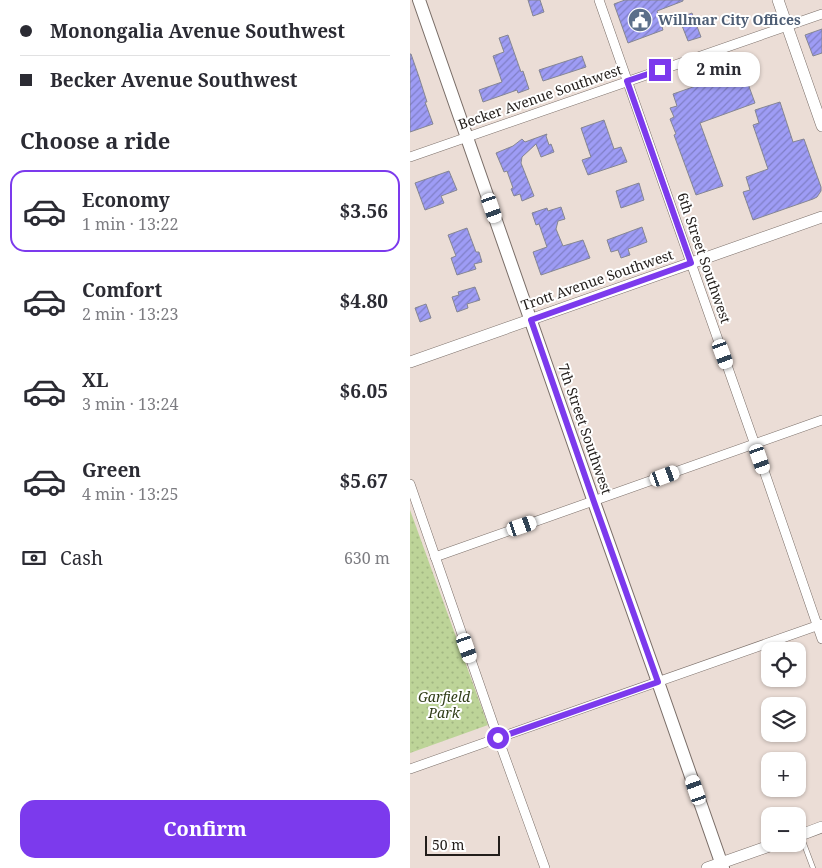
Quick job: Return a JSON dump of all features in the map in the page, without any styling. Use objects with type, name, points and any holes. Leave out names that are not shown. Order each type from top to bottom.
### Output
[{"type":"main road","name":"7th Street Southwest","points":[[419,0],[722,865]]},
{"type":"street","name":"6th Street Southwest","points":[[599,0],[820,625],[822,639]]},
{"type":"street","points":[[778,0],[822,126]]},
{"type":"street","name":"Becker Avenue Southwest","points":[[410,157],[822,14]]},
{"type":"street","name":"Trott Avenue Southwest","points":[[410,362],[822,217]]},
{"type":"street","points":[[435,557],[822,420]]},
{"type":"street","points":[[410,484],[545,868]]},
{"type":"street","points":[[410,769],[820,625]]},
{"type":"street","points":[[806,833],[822,827]]},
{"type":"street","points":[[707,868],[722,865],[761,850]]},
{"type":"lane","points":[[806,852],[812,868]]},
{"type":"green space","name":"Garfield Park","points":[[410,510],[488,725],[410,753]]},
{"type":"building","points":[[528,0],[540,0],[544,12],[533,16]]},
{"type":"building","name":"Willmar City Offices","points":[[625,0],[683,1],[657,11],[663,30],[628,43],[614,4]]},
{"type":"building","points":[[692,13],[701,37],[688,41],[679,18]]},
{"type":"building","points":[[822,29],[822,53],[813,56],[805,35]]},
{"type":"building","points":[[508,35],[529,89],[518,93],[517,90],[483,102],[479,90],[502,82],[493,56],[504,52],[499,38]]},
{"type":"building","points":[[410,54],[433,124],[410,132]]},
{"type":"building","points":[[582,56],[586,67],[543,81],[539,70]]},
{"type":"building","points":[[733,73],[738,85],[747,81],[755,103],[700,123],[723,186],[696,195],[670,119],[674,117],[670,108],[677,106],[673,94]]},
{"type":"building","points":[[780,102],[793,142],[804,139],[821,191],[813,199],[753,220],[743,192],[750,190],[746,177],[768,169],[753,125],[759,123],[755,110]]},
{"type":"building","points":[[604,120],[614,149],[621,147],[627,162],[588,175],[582,160],[591,157],[581,128]]},
{"type":"building","points":[[547,134],[549,145],[551,144],[554,152],[541,157],[536,144],[522,157],[521,163],[534,196],[522,201],[520,194],[514,196],[507,171],[504,172],[496,153],[513,146],[522,139],[525,142]]},
{"type":"building","points":[[449,171],[457,190],[441,196],[444,203],[425,210],[415,183]]},
{"type":"building","points":[[639,183],[644,200],[621,208],[616,191]]},
{"type":"building","points":[[561,207],[565,219],[558,221],[556,229],[563,246],[583,240],[590,258],[541,275],[533,252],[547,247],[539,224],[536,225],[532,213],[547,208],[548,211]]},
{"type":"building","points":[[642,227],[647,242],[628,249],[630,255],[621,258],[618,250],[611,252],[607,240]]},
{"type":"building","points":[[467,228],[482,262],[474,264],[476,269],[457,275],[451,258],[456,256],[448,235]]},
{"type":"building","points":[[475,287],[480,300],[467,304],[468,308],[457,312],[452,297],[459,295],[458,292]]},
{"type":"building","points":[[426,304],[431,318],[420,322],[415,308]]},
{"type":"place","name":"Willmar City Offices","points":[[640,20]]},
{"type":"route","points":[[498,738],[658,682],[531,320],[691,263],[627,81],[660,70]]}]
